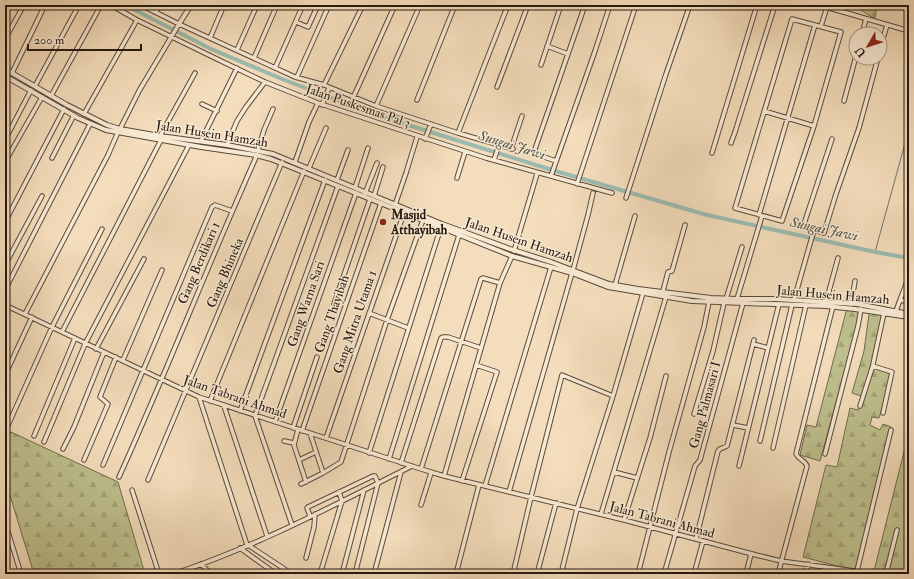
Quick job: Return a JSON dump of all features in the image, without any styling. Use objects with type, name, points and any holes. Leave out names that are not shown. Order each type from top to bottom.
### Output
[{"type":"street","points":[[5,38],[24,5]]},
{"type":"street","points":[[12,73],[45,5]]},
{"type":"street","points":[[35,86],[79,5]]},
{"type":"street","points":[[51,96],[101,5]]},
{"type":"street","name":"Jalan Puskesmas Pal 3","points":[[110,5],[137,20],[265,82],[417,137],[426,138],[465,152],[537,174],[552,175],[578,182],[612,194]]},
{"type":"street","points":[[141,5],[275,68],[297,77],[324,85],[329,89],[430,126],[512,149],[522,116]]},
{"type":"street","points":[[156,12],[160,5]]},
{"type":"street","points":[[25,314],[108,155],[139,91],[190,5]]},
{"type":"street","points":[[210,38],[224,5]]},
{"type":"street","points":[[237,50],[257,5]]},
{"type":"street","points":[[254,58],[277,5]]},
{"type":"street","points":[[275,68],[303,5]]},
{"type":"street","points":[[296,22],[308,27],[318,5]]},
{"type":"street","points":[[297,77],[329,5]]},
{"type":"street","points":[[324,85],[363,5]]},
{"type":"street","points":[[353,98],[395,5]]},
{"type":"street","points":[[376,106],[420,5]]},
{"type":"street","points":[[418,100],[455,5]]},
{"type":"street","points":[[458,133],[508,5]]},
{"type":"street","points":[[497,87],[528,5]]},
{"type":"street","points":[[541,65],[561,5]]},
{"type":"street","points":[[556,163],[535,154],[534,152],[585,5]]},
{"type":"street","points":[[552,175],[610,5]]},
{"type":"street","points":[[578,182],[636,5]]},
{"type":"street","points":[[626,196],[690,5]]},
{"type":"street","points":[[712,153],[758,5]]},
{"type":"street","points":[[731,142],[736,132],[775,5]]},
{"type":"street","points":[[819,5],[909,31]]},
{"type":"street","points":[[821,26],[827,7]]},
{"type":"street","points":[[792,19],[821,26],[841,32],[814,126],[782,221],[735,208],[792,19]]},
{"type":"street","points":[[864,26],[866,19]]},
{"type":"street","points":[[84,114],[137,20]]},
{"type":"street","points":[[737,299],[758,229],[760,215],[787,118],[815,25]]},
{"type":"street","points":[[547,46],[568,54]]},
{"type":"street","points":[[844,100],[853,66]]},
{"type":"street","points":[[798,225],[813,232],[824,233],[859,128],[876,66]]},
{"type":"street","points":[[200,141],[217,111],[237,68]]},
{"type":"street","name":"Jalan Husein Hamzah","points":[[5,69],[84,114],[119,131]]},
{"type":"street","points":[[62,332],[78,304],[182,95],[195,73]]},
{"type":"street","name":"Jalan Husein Hamzah","points":[[5,76],[74,116],[106,130],[160,138],[189,145],[273,154],[295,162],[355,188],[365,194],[395,205],[450,229],[615,285],[650,292],[666,297],[709,302],[737,299],[776,302],[792,305],[833,306],[860,310],[896,311],[909,314]]},
{"type":"street","points":[[227,145],[237,121],[265,82]]},
{"type":"street","points":[[295,162],[309,122],[329,89]]},
{"type":"street","points":[[5,140],[31,90]]},
{"type":"street","points":[[182,95],[187,98]]},
{"type":"street","points":[[5,162],[42,97]]},
{"type":"street","points":[[202,104],[217,111]]},
{"type":"street","points":[[5,222],[64,109]]},
{"type":"street","name":"Gang Berdikari 1","points":[[119,477],[257,153],[272,109]]},
{"type":"street","points":[[764,111],[814,126]]},
{"type":"street","points":[[52,158],[74,116]]},
{"type":"street","points":[[5,290],[90,124]]},
{"type":"street","points":[[426,138],[430,126]]},
{"type":"street","points":[[309,168],[326,128]]},
{"type":"street","points":[[395,205],[417,137]]},
{"type":"street","name":"Jalan Husein Hamzah","points":[[160,138],[227,145],[257,153],[356,193],[365,194]]},
{"type":"street","points":[[803,227],[832,139]]},
{"type":"street","points":[[44,442],[85,344],[189,145]]},
{"type":"street","points":[[494,160],[499,146]]},
{"type":"street","points":[[355,188],[368,148]]},
{"type":"street","points":[[337,180],[348,150]]},
{"type":"street","points":[[457,178],[465,152]]},
{"type":"street","name":"Gang Bhineka","points":[[148,480],[282,162]]},
{"type":"street","points":[[365,194],[377,163]]},
{"type":"street","points":[[334,304],[383,168]]},
{"type":"street","points":[[210,401],[304,171]]},
{"type":"street","points":[[514,251],[537,174]]},
{"type":"street","points":[[240,411],[325,180]]},
{"type":"street","points":[[292,525],[255,416],[338,186]]},
{"type":"street","name":"Gang Warna Sari","points":[[275,422],[356,193]]},
{"type":"street","points":[[509,492],[573,272],[593,193]]},
{"type":"street","points":[[5,265],[42,196]]},
{"type":"street","name":"Jalan Husein Hamzah","points":[[372,197],[381,203],[404,213],[441,228],[450,229],[459,235],[512,256],[573,272],[608,287],[643,293],[663,291],[743,303],[794,300],[851,304],[909,317]]},
{"type":"street","name":"Gang Thayibah","points":[[294,443],[300,430],[381,203]]},
{"type":"street","points":[[103,466],[142,370],[213,206],[215,205],[232,212]]},
{"type":"street","name":"Gang Mitra Utama 1","points":[[326,438],[404,213]]},
{"type":"street","points":[[615,285],[635,216]]},
{"type":"street","points":[[301,484],[340,463],[387,320],[423,220]]},
{"type":"street","points":[[663,291],[668,272],[672,270],[685,225]]},
{"type":"street","points":[[369,453],[441,228]]},
{"type":"street","points":[[5,432],[52,327],[102,229]]},
{"type":"street","points":[[794,300],[813,232]]},
{"type":"street","points":[[389,459],[459,235]]},
{"type":"street","points":[[694,414],[725,301],[742,247]]},
{"type":"street","points":[[444,476],[500,283],[512,256]]},
{"type":"street","points":[[826,302],[838,258]]},
{"type":"street","points":[[96,348],[144,259]]},
{"type":"street","points":[[485,486],[550,267]]},
{"type":"street","points":[[123,360],[162,270]]},
{"type":"street","points":[[421,469],[481,279],[483,278],[500,283]]},
{"type":"street","points":[[851,304],[856,281]]},
{"type":"street","points":[[896,311],[907,282]]},
{"type":"street","points":[[561,574],[577,508],[613,396],[643,293]]},
{"type":"street","points":[[601,514],[666,297]]},
{"type":"street","points":[[900,300],[909,302]]},
{"type":"street","points":[[638,574],[669,452],[704,327],[709,302]]},
{"type":"street","points":[[739,466],[768,348],[776,302]]},
{"type":"street","name":"Gang Palmasari I","points":[[664,574],[695,466],[700,460],[743,303]]},
{"type":"street","points":[[760,441],[792,305]]},
{"type":"street","points":[[773,448],[806,305]]},
{"type":"street","points":[[778,574],[807,466],[805,462],[796,454],[833,306]]},
{"type":"street","name":"Jalan Tabrani Ahmad","points":[[6,307],[32,317],[186,392],[224,406],[346,444],[401,463],[462,481],[601,514],[751,554],[781,561],[876,574]]},
{"type":"street","points":[[825,454],[858,326],[860,310]]},
{"type":"street","points":[[860,406],[873,365],[884,311]]},
{"type":"street","points":[[369,313],[408,328]]},
{"type":"street","points":[[5,375],[32,317]]},
{"type":"street","points":[[401,463],[440,341],[446,336],[481,348]]},
{"type":"street","points":[[34,436],[75,338]]},
{"type":"street","points":[[696,539],[718,451],[727,446],[754,342],[768,348]]},
{"type":"street","points":[[63,449],[104,352]]},
{"type":"street","points":[[84,460],[108,404],[100,398],[116,357]]},
{"type":"street","points":[[293,428],[317,358]]},
{"type":"street","points":[[462,481],[497,372],[476,365]]},
{"type":"street","points":[[873,365],[892,372],[883,413]]},
{"type":"street","points":[[513,574],[562,375],[613,396]]},
{"type":"street","points":[[624,520],[654,423],[666,376]]},
{"type":"street","points":[[199,397],[247,545],[292,574]]},
{"type":"street","points":[[224,406],[267,536]]},
{"type":"street","points":[[733,424],[748,428]]},
{"type":"street","points":[[858,572],[891,430]]},
{"type":"street","points":[[310,433],[323,473]]},
{"type":"street","points":[[284,441],[294,443],[306,482]]},
{"type":"street","points":[[299,460],[316,452]]},
{"type":"street","points":[[176,574],[292,525],[412,466]]},
{"type":"street","points":[[374,574],[401,472]]},
{"type":"street","points":[[421,505],[431,472]]},
{"type":"street","points":[[614,472],[637,478]]},
{"type":"street","points":[[310,516],[307,507],[374,475],[378,483],[355,574]]},
{"type":"street","points":[[456,574],[479,484]]},
{"type":"street","points":[[354,485],[358,493]]},
{"type":"street","points":[[132,490],[159,574]]},
{"type":"street","points":[[342,574],[364,490]]},
{"type":"street","points":[[320,574],[342,501],[339,492]]},
{"type":"street","points":[[537,574],[556,503]]},
{"type":"street","points":[[306,558],[314,527],[314,514]]},
{"type":"street","points":[[5,522],[22,574]]},
{"type":"street","points":[[886,574],[896,530]]},
{"type":"street","points":[[694,574],[703,541]]},
{"type":"street","points":[[240,548],[276,574]]},
{"type":"street","points":[[746,574],[751,554]]},
{"type":"street","points":[[201,564],[210,574]]},
{"type":"street","points":[[806,574],[808,564]]},
{"type":"green space","points":[[853,5],[877,5],[875,19]]},
{"type":"green space","points":[[892,5],[909,5],[909,13]]},
{"type":"green space","points":[[870,307],[884,310],[872,366],[892,374],[879,418],[872,417],[870,425],[880,430],[883,424],[891,427],[856,571],[803,557],[826,465],[837,467],[850,408],[858,410],[861,396],[852,393],[864,351]]},
{"type":"green space","points":[[847,308],[861,310],[820,461],[800,455],[807,425],[816,427]]},
{"type":"green space","points":[[11,432],[118,482],[145,574],[34,574],[5,479],[5,442]]},
{"type":"green space","points":[[909,432],[909,574],[890,574],[874,571]]},
{"type":"waterway","name":"Sungai Jawi","points":[[125,5],[211,49],[282,79],[373,114],[552,170],[707,215],[875,252],[909,258]]},
{"type":"waterway","points":[[875,252],[909,129]]},
{"type":"place","name":"Masjid Atthayibah","points":[[383,222]]}]
